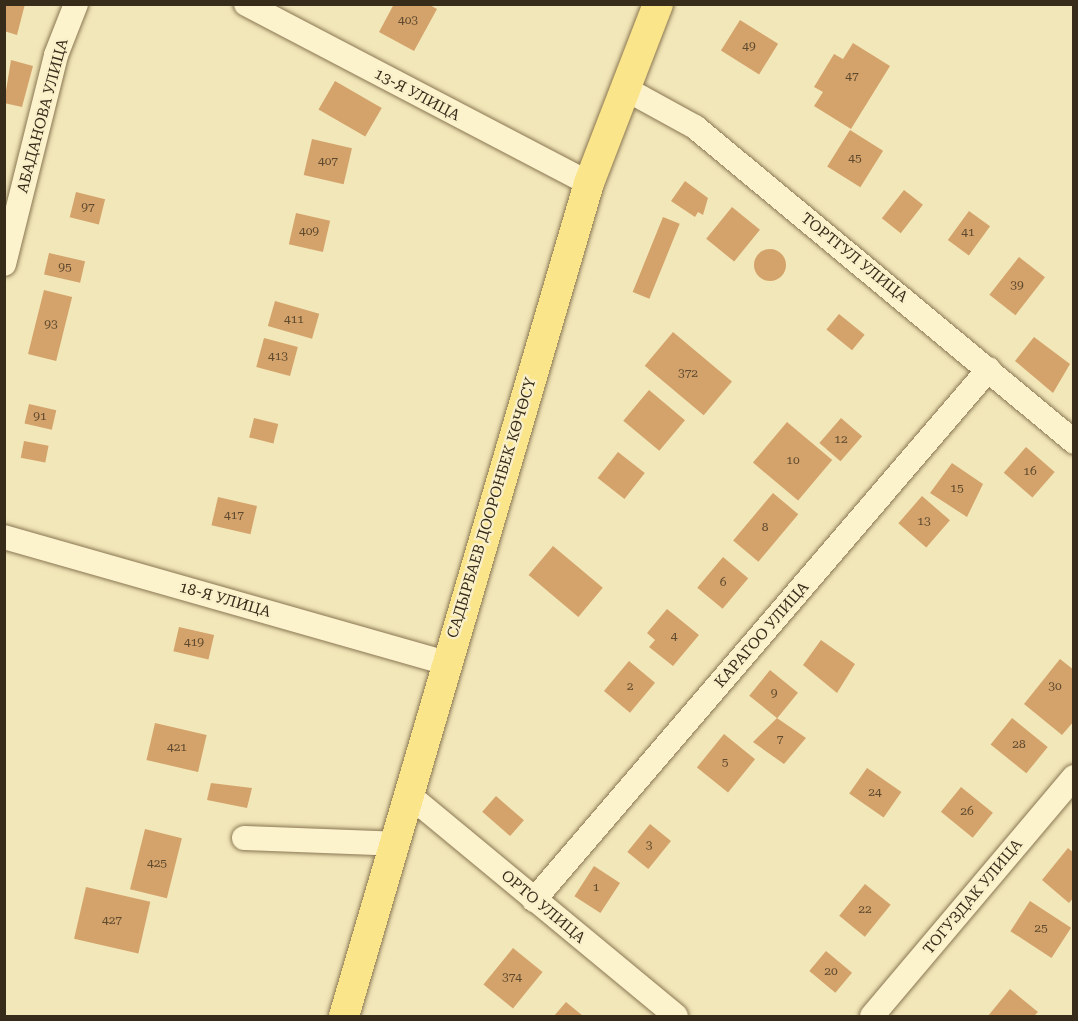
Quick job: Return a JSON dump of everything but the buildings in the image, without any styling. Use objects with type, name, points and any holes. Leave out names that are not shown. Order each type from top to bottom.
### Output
[{"type":"main road","name":"САДЫРБАЕВ ДООРОНБЕК КӨЧӨСҮ","points":[[344,1017],[397,844],[445,663],[589,183],[658,4]]},
{"type":"street","name":"АБАДАНОВА УЛИЦА","points":[[4,264],[56,55],[76,4]]},
{"type":"street","name":"13-Я УЛИЦА","points":[[246,4],[589,183]]},
{"type":"street","name":"ТОРТГУЛ УЛИЦА","points":[[624,88],[695,127],[989,369],[1074,442]]},
{"type":"street","name":"КАРАГОО УЛИЦА","points":[[534,900],[989,369]]},
{"type":"street","name":"18-Я УЛИЦА","points":[[4,537],[445,663]]},
{"type":"street","name":"ТОГУЗДАК УЛИЦА","points":[[872,1017],[1074,777]]},
{"type":"street","name":"ОРТО УЛИЦА","points":[[410,796],[676,1017]]},
{"type":"street","points":[[244,838],[397,844]]}]
